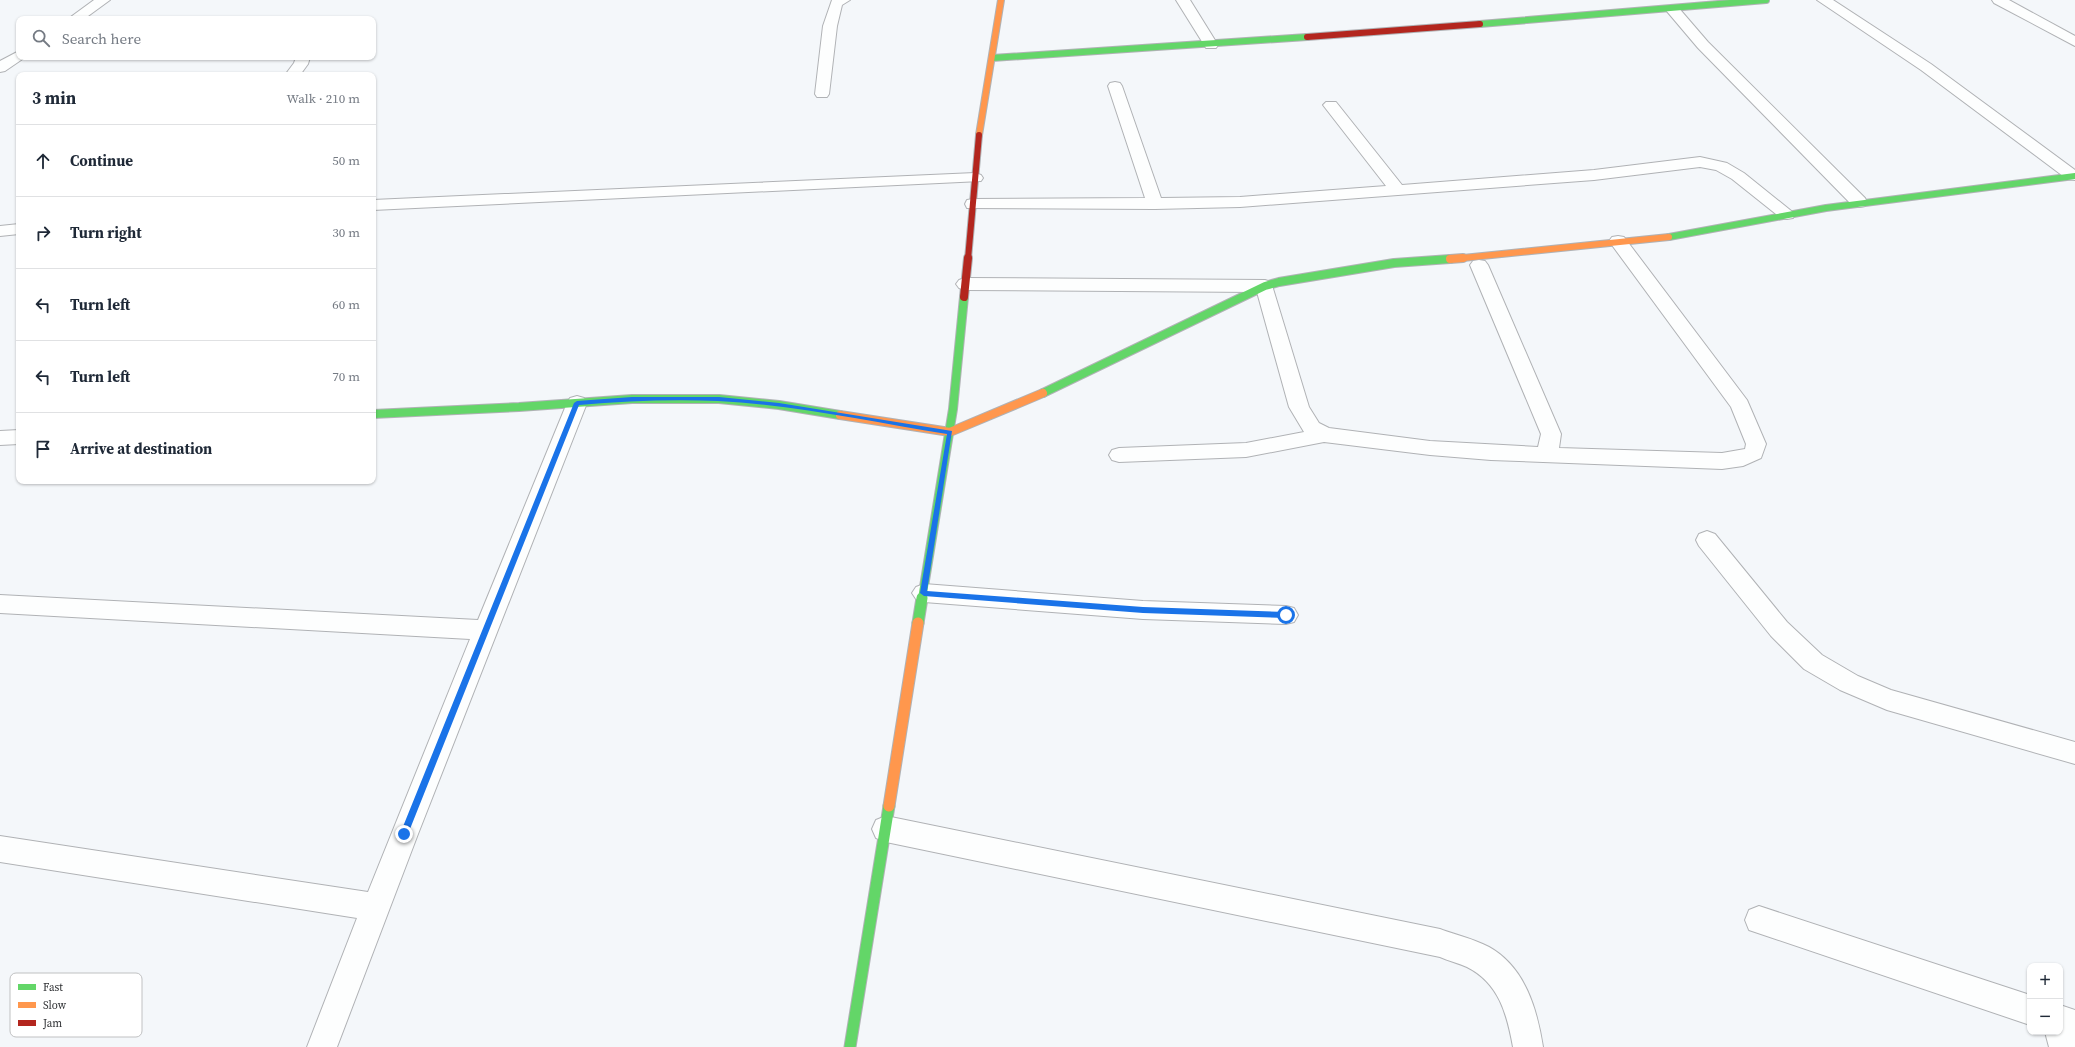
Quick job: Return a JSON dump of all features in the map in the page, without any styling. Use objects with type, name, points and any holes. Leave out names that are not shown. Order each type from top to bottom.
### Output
[{"type":"street","points":[[79,16],[103,0]]},
{"type":"street","points":[[822,94],[830,26],[836,3],[843,0]]},
{"type":"street","points":[[850,1047],[950,432],[978,143],[1001,0]]},
{"type":"street","points":[[1183,0],[1211,45]]},
{"type":"street","points":[[992,58],[1211,45],[1672,9],[1766,0]]},
{"type":"street","points":[[1824,0],[1926,67],[2074,176]]},
{"type":"street","points":[[1999,0],[2075,42]]},
{"type":"street","points":[[1672,9],[1703,45],[1859,202]]},
{"type":"street","points":[[0,68],[16,57]]},
{"type":"street","points":[[294,72],[303,60]]},
{"type":"street","points":[[1115,86],[1155,204]]},
{"type":"street","points":[[1331,105],[1359,138],[1398,191]]},
{"type":"street","points":[[973,204],[1155,204],[1248,201],[1398,191],[1594,175],[1700,162],[1721,166],[1738,176],[1787,214]]},
{"type":"street","points":[[376,414],[632,399],[719,399],[779,405],[950,432],[1055,388],[1265,286],[1308,276],[1394,263],[1492,256],[1618,241],[1702,234],[1787,214],[1859,202],[1948,190],[2074,176]]},
{"type":"street","points":[[376,205],[975,178]]},
{"type":"street","points":[[0,231],[16,229]]},
{"type":"street","points":[[1119,455],[1246,450],[1324,435],[1491,454],[1722,461],[1744,458],[1754,454],[1756,444],[1740,405],[1618,241]]},
{"type":"street","points":[[1479,264],[1551,434],[1547,455]]},
{"type":"street","points":[[965,284],[1265,286]]},
{"type":"street","points":[[1265,286],[1299,407],[1312,428],[1324,435]]},
{"type":"street","points":[[322,1047],[376,907],[577,403]]},
{"type":"street","points":[[0,438],[16,437]]},
{"type":"street","points":[[1707,540],[1779,629],[1813,662],[1849,684],[1887,699],[2075,752]]},
{"type":"street","points":[[924,593],[1143,610],[1286,615]]},
{"type":"street","points":[[0,604],[486,630]]},
{"type":"street","points":[[886,829],[1440,943],[1483,959],[1501,974],[1513,991],[1524,1021],[1528,1047]]},
{"type":"street","points":[[0,848],[376,907]]},
{"type":"street","points":[[1759,920],[2027,1009]]},
{"type":"street","points":[[2063,1021],[2075,1025]]},
{"type":"street","points":[[2061,1035],[2064,1047]]},
{"type":"traffic: fast","points":[[1480,24],[1766,0]]},
{"type":"traffic: fast","points":[[992,58],[1307,37]]},
{"type":"traffic: fast","points":[[1669,237],[1790,213],[1932,193],[2075,176]]},
{"type":"traffic: fast","points":[[1043,393],[1265,286],[1279,282],[1394,263],[1450,259]]},
{"type":"traffic: fast","points":[[918,623],[953,409],[964,297]]},
{"type":"traffic: fast","points":[[376,414],[519,407],[632,399],[719,399],[779,405],[840,415]]},
{"type":"traffic: fast","points":[[850,1047],[889,806]]},
{"type":"traffic: slow","points":[[979,135],[1001,0]]},
{"type":"traffic: slow","points":[[1450,259],[1669,237]]},
{"type":"traffic: slow","points":[[840,415],[950,432],[1043,393]]},
{"type":"traffic: slow","points":[[889,806],[918,623]]},
{"type":"traffic: jam","points":[[1307,37],[1480,24]]},
{"type":"traffic: jam","points":[[964,297],[979,135]]},
{"type":"route","points":[[404,834],[577,403],[632,399],[719,399],[779,405],[950,432],[924,593],[1143,610],[1286,615]]}]
